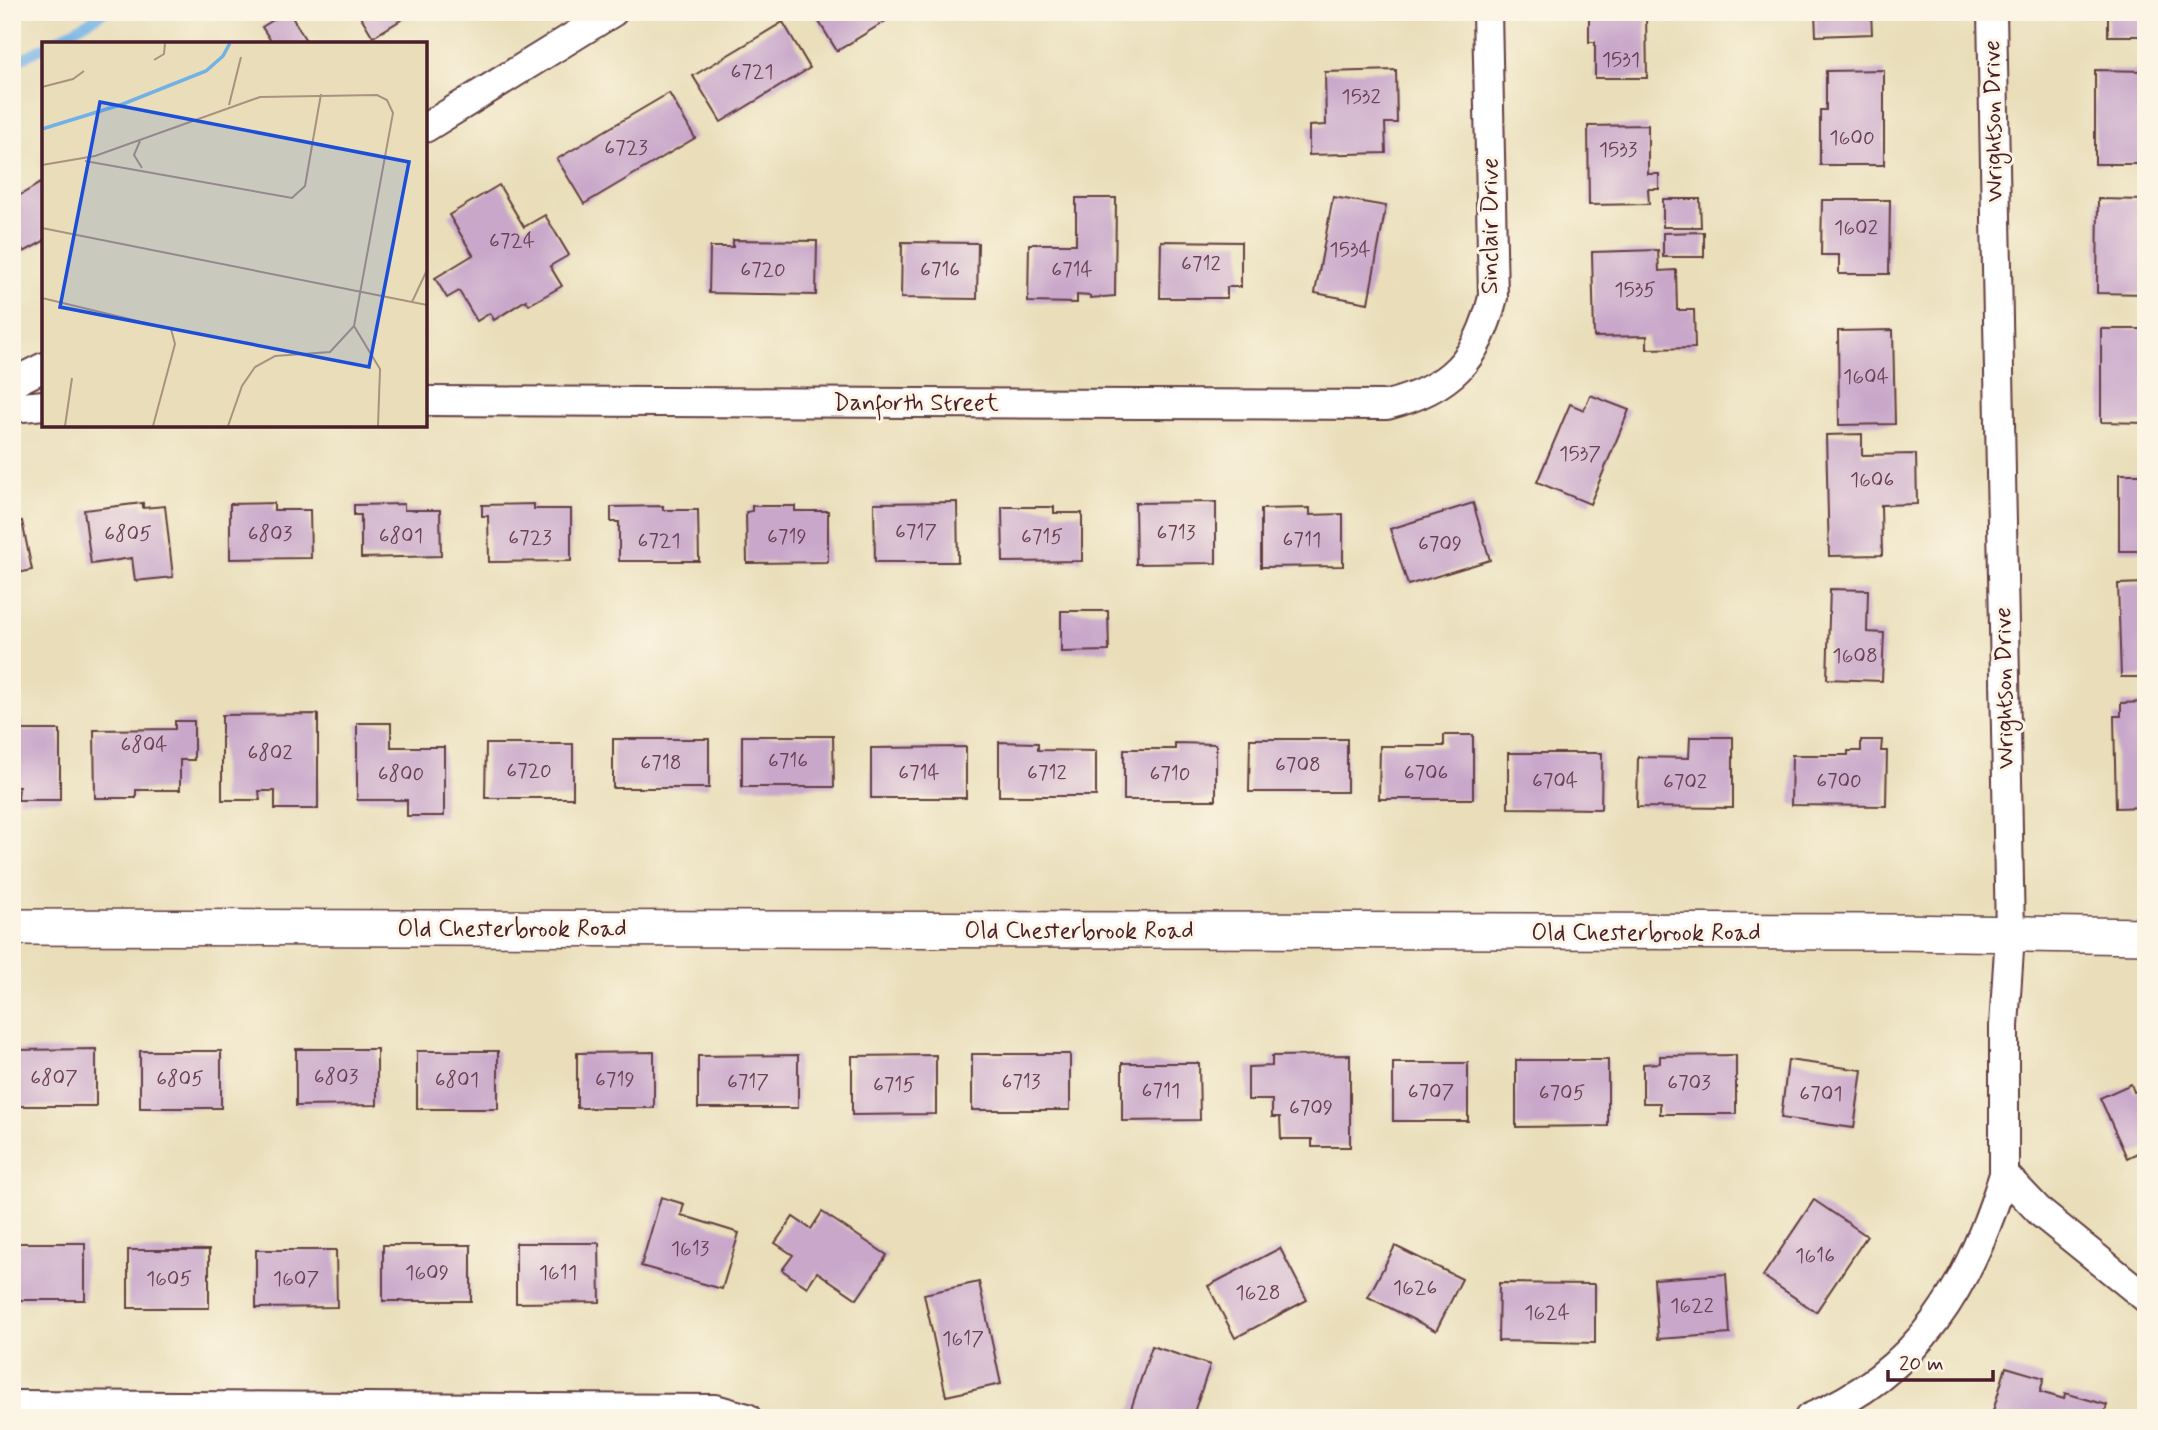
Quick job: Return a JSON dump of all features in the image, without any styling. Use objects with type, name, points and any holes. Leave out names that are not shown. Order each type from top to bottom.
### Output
[{"type":"street","points":[[427,127],[613,12]]},
{"type":"street","name":"Sinclair Drive","points":[[1406,400],[1448,380],[1470,357],[1485,329],[1493,297],[1487,12]]},
{"type":"street","name":"Wrightson Drive","points":[[1809,1418],[1834,1408],[1879,1379],[1914,1349],[1947,1307],[1972,1263],[2004,1174],[2004,1026],[2010,934],[1992,12]]},
{"type":"street","points":[[12,383],[42,368]]},
{"type":"street","name":"Danforth Street","points":[[427,401],[1387,405],[1406,400]]},
{"type":"street","points":[[12,408],[42,405]]},
{"type":"street","name":"Old Chesterbrook Road","points":[[12,927],[2146,936]]},
{"type":"street","points":[[2004,1174],[2041,1213],[2146,1298]]},
{"type":"street","points":[[12,1405],[715,1409],[747,1418]]},
{"type":"building","points":[[289,12],[307,42],[272,42],[262,27]]},
{"type":"building","points":[[358,12],[414,12],[373,37]]},
{"type":"building","points":[[813,12],[900,12],[837,51]]},
{"type":"building","points":[[1589,12],[1646,12],[1647,78],[1595,78],[1595,42],[1589,42]]},
{"type":"building","points":[[1815,12],[1871,12],[1872,34],[1816,36]]},
{"type":"building","points":[[2108,12],[2146,12],[2146,36],[2108,36]]},
{"type":"building","points":[[783,22],[810,68],[721,122],[693,76]]},
{"type":"building","points":[[1396,70],[1397,123],[1385,123],[1386,153],[1309,155],[1309,126],[1326,125],[1325,72]]},
{"type":"building","points":[[1884,70],[1884,165],[1820,165],[1820,110],[1826,110],[1826,71]]},
{"type":"building","points":[[2095,70],[2146,71],[2143,164],[2095,164]]},
{"type":"building","points":[[669,93],[695,138],[584,204],[557,159]]},
{"type":"building","points":[[1648,125],[1648,174],[1659,174],[1659,189],[1648,189],[1649,204],[1589,205],[1588,126]]},
{"type":"building","points":[[42,182],[42,242],[24,252],[12,232],[12,200]]},
{"type":"building","points":[[499,185],[524,227],[545,215],[569,255],[550,266],[562,286],[529,305],[526,300],[494,320],[490,313],[477,321],[459,291],[447,298],[435,278],[473,255],[449,215]]},
{"type":"building","points":[[1333,197],[1386,206],[1368,303],[1315,293]]},
{"type":"building","points":[[1076,198],[1116,198],[1115,296],[1090,298],[1077,295],[1077,303],[1028,302],[1029,244],[1076,244]]},
{"type":"building","points":[[1663,199],[1700,199],[1701,227],[1663,227]]},
{"type":"building","points":[[2098,199],[2146,200],[2146,294],[2097,293]]},
{"type":"building","points":[[1822,200],[1890,200],[1889,274],[1839,274],[1839,255],[1821,255]]},
{"type":"building","points":[[1704,232],[1704,257],[1663,257],[1663,233]]},
{"type":"building","points":[[733,240],[817,241],[816,295],[709,293],[710,247],[733,247]]},
{"type":"building","points":[[1161,241],[1241,242],[1241,287],[1227,287],[1227,298],[1160,298]]},
{"type":"building","points":[[902,242],[978,243],[977,299],[901,298]]},
{"type":"building","points":[[1658,250],[1659,271],[1676,270],[1677,310],[1694,310],[1695,348],[1647,349],[1647,336],[1594,337],[1592,252]]},
{"type":"building","points":[[2101,329],[2146,329],[2146,423],[2101,422]]},
{"type":"building","points":[[1893,330],[1895,424],[1839,425],[1838,331]]},
{"type":"building","points":[[1590,395],[1629,410],[1590,504],[1537,482],[1570,404],[1584,410]]},
{"type":"building","points":[[1862,434],[1862,455],[1916,454],[1917,504],[1881,505],[1882,555],[1829,556],[1826,435]]},
{"type":"building","points":[[2119,474],[2146,474],[2146,551],[2119,551]]},
{"type":"building","points":[[957,502],[958,562],[875,562],[874,503]]},
{"type":"building","points":[[1216,502],[1216,563],[1136,564],[1135,503]]},
{"type":"building","points":[[143,503],[143,508],[165,506],[173,577],[135,581],[132,558],[91,564],[84,510]]},
{"type":"building","points":[[274,503],[274,510],[310,510],[311,558],[230,559],[230,504]]},
{"type":"building","points":[[1473,503],[1490,560],[1408,585],[1390,529]]},
{"type":"building","points":[[404,504],[404,510],[440,510],[441,556],[361,558],[361,515],[354,515],[354,505]]},
{"type":"building","points":[[534,504],[534,509],[571,509],[571,561],[489,562],[488,516],[482,516],[482,505]]},
{"type":"building","points":[[663,506],[663,510],[698,510],[699,561],[619,561],[619,522],[611,522],[611,507]]},
{"type":"building","points":[[752,506],[795,506],[795,511],[828,511],[828,562],[747,563],[746,512],[752,511]]},
{"type":"building","points":[[1002,507],[1054,507],[1054,513],[1082,513],[1082,561],[1003,562]]},
{"type":"building","points":[[1310,508],[1310,515],[1343,514],[1343,566],[1261,567],[1261,509]]},
{"type":"building","points":[[22,521],[32,570],[12,574],[12,523]]},
{"type":"building","points":[[2146,583],[2146,677],[2121,677],[2118,584]]},
{"type":"building","points":[[1830,589],[1868,590],[1867,632],[1884,633],[1882,681],[1827,679]]},
{"type":"building","points":[[1061,611],[1108,611],[1109,651],[1061,652]]},
{"type":"building","points":[[2146,702],[2146,807],[2116,808],[2114,716],[2121,716],[2121,703]]},
{"type":"building","points":[[318,714],[318,809],[275,809],[275,791],[259,791],[260,800],[222,800],[222,715]]},
{"type":"building","points":[[12,720],[22,720],[22,730],[60,730],[60,800],[18,800],[19,787],[12,787]]},
{"type":"building","points":[[175,721],[194,721],[194,760],[180,760],[180,790],[136,790],[136,798],[95,798],[94,730],[175,729]]},
{"type":"building","points":[[357,723],[391,723],[391,747],[444,747],[444,816],[407,816],[407,800],[357,800]]},
{"type":"building","points":[[1444,735],[1473,735],[1473,799],[1379,799],[1380,746],[1444,746]]},
{"type":"building","points":[[742,736],[833,736],[834,787],[742,787]]},
{"type":"building","points":[[1690,737],[1733,737],[1733,808],[1637,807],[1638,757],[1689,758]]},
{"type":"building","points":[[613,739],[709,739],[709,788],[613,788]]},
{"type":"building","points":[[1250,739],[1347,739],[1347,792],[1249,792]]},
{"type":"building","points":[[1861,740],[1882,740],[1881,751],[1887,751],[1886,806],[1791,805],[1792,755],[1848,755],[1848,751],[1861,751]]},
{"type":"building","points":[[999,742],[1038,743],[1038,750],[1096,751],[1096,796],[999,796]]},
{"type":"building","points":[[1175,743],[1216,744],[1216,800],[1124,800],[1124,749],[1175,749]]},
{"type":"building","points":[[486,744],[573,744],[573,798],[485,798]]},
{"type":"building","points":[[966,747],[966,798],[871,798],[871,748]]},
{"type":"building","points":[[1508,753],[1602,753],[1601,809],[1508,808]]},
{"type":"building","points":[[96,1049],[96,1106],[12,1106],[12,1050]]},
{"type":"building","points":[[296,1049],[377,1049],[377,1105],[296,1106]]},
{"type":"building","points":[[140,1051],[221,1051],[221,1108],[140,1108]]},
{"type":"building","points":[[417,1051],[498,1051],[498,1109],[417,1109]]},
{"type":"building","points":[[654,1052],[654,1108],[577,1108],[577,1053]]},
{"type":"building","points":[[972,1054],[1070,1054],[1070,1110],[972,1110]]},
{"type":"building","points":[[798,1055],[798,1108],[698,1108],[698,1056]]},
{"type":"building","points":[[936,1055],[936,1114],[852,1115],[852,1056]]},
{"type":"building","points":[[1350,1055],[1350,1147],[1312,1147],[1312,1139],[1281,1139],[1280,1117],[1272,1117],[1272,1100],[1248,1100],[1248,1067],[1272,1066],[1272,1056]]},
{"type":"building","points":[[1736,1055],[1736,1114],[1660,1114],[1660,1103],[1643,1103],[1643,1064],[1660,1063],[1660,1056]]},
{"type":"building","points":[[1516,1060],[1608,1060],[1608,1126],[1516,1127]]},
{"type":"building","points":[[1788,1060],[1862,1070],[1854,1128],[1781,1118]]},
{"type":"building","points":[[1122,1063],[1199,1063],[1200,1120],[1122,1121]]},
{"type":"building","points":[[1393,1063],[1468,1063],[1468,1121],[1393,1121]]},
{"type":"building","points":[[2131,1084],[2134,1092],[2146,1088],[2146,1149],[2127,1158],[2100,1098]]},
{"type":"building","points":[[661,1197],[684,1204],[681,1215],[739,1233],[722,1289],[641,1266]]},
{"type":"building","points":[[1814,1200],[1867,1236],[1816,1312],[1763,1276]]},
{"type":"building","points":[[822,1212],[887,1255],[857,1299],[817,1272],[807,1287],[782,1270],[793,1255],[775,1243],[793,1217],[811,1229]]},
{"type":"building","points":[[12,1243],[85,1243],[85,1300],[12,1300]]},
{"type":"building","points":[[516,1243],[599,1243],[600,1302],[516,1303]]},
{"type":"building","points":[[383,1245],[471,1245],[471,1301],[383,1301]]},
{"type":"building","points":[[1395,1246],[1462,1279],[1436,1331],[1368,1297]]},
{"type":"building","points":[[1280,1248],[1307,1300],[1235,1338],[1208,1286]]},
{"type":"building","points":[[128,1250],[209,1250],[209,1308],[128,1308]]},
{"type":"building","points":[[256,1250],[336,1250],[337,1307],[256,1308]]},
{"type":"building","points":[[1726,1274],[1730,1334],[1658,1339],[1654,1279]]},
{"type":"building","points":[[979,1282],[1001,1384],[946,1396],[924,1294]]},
{"type":"building","points":[[1499,1283],[1595,1284],[1595,1343],[1498,1341]]},
{"type":"building","points":[[1152,1346],[1210,1365],[1192,1418],[1128,1418]]},
{"type":"building","points":[[2006,1367],[2044,1378],[2040,1392],[2064,1399],[2065,1393],[2107,1405],[2103,1418],[1991,1418]]},
{"type":"waterway","points":[[52,42],[105,12]]},
{"type":"waterway","points":[[12,64],[42,48]]}]
